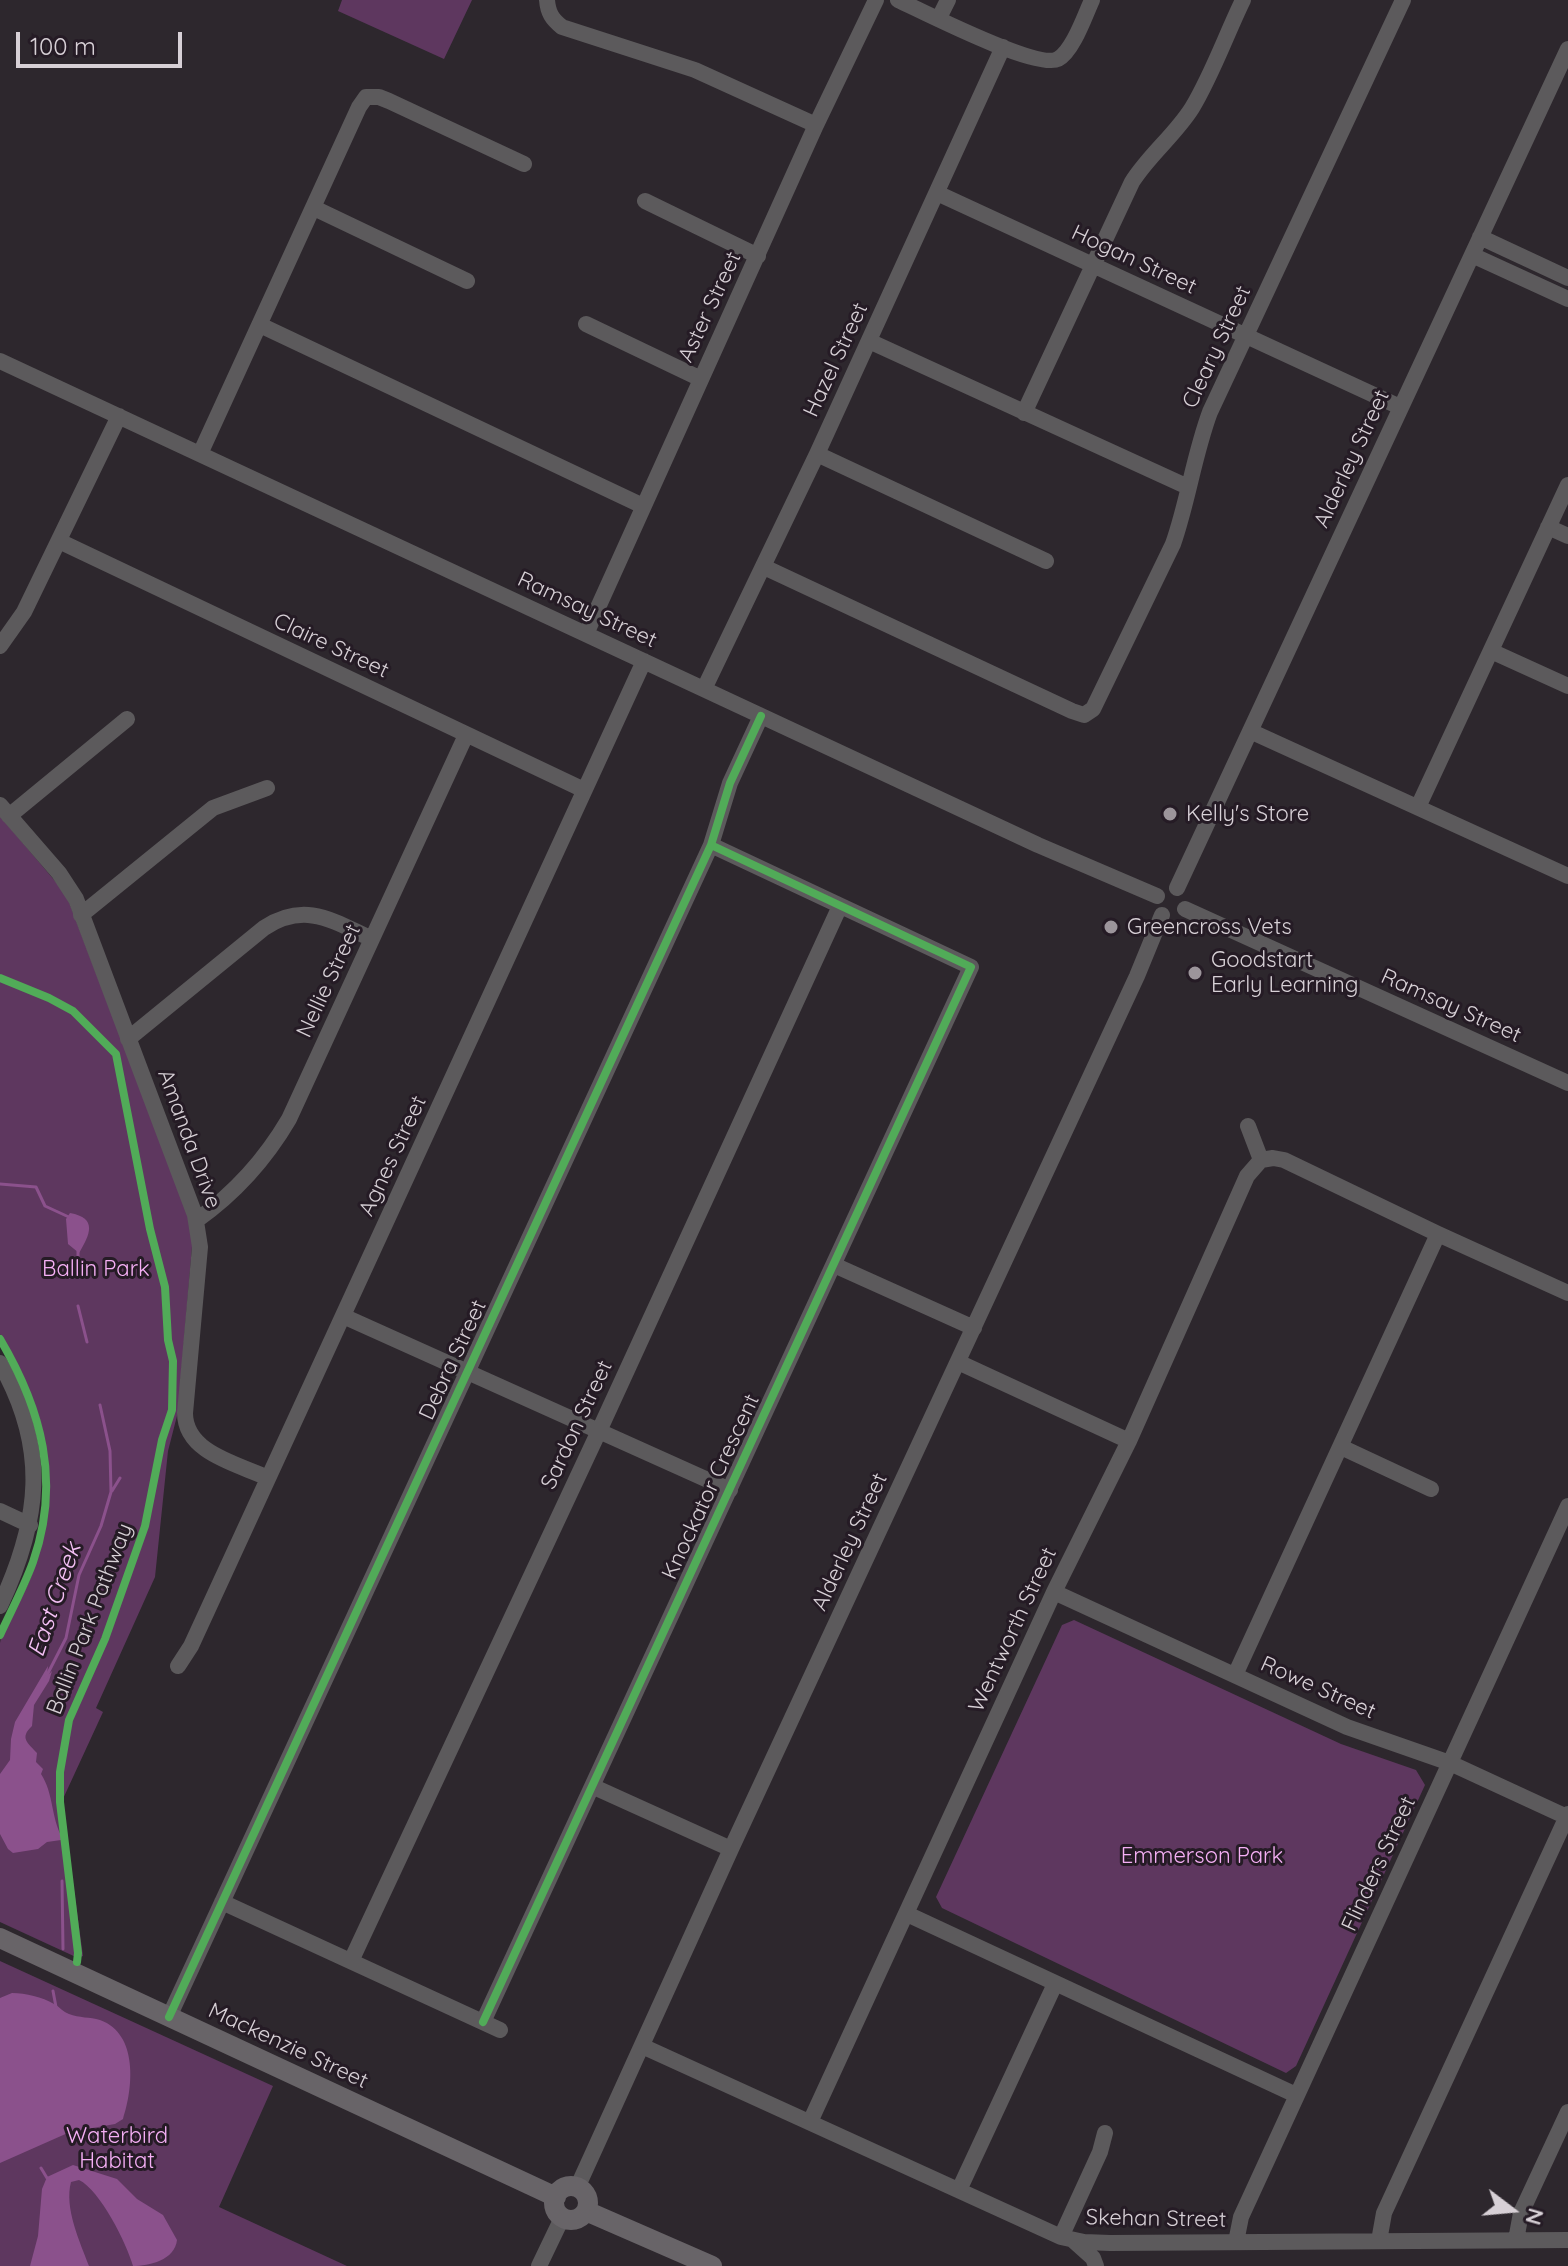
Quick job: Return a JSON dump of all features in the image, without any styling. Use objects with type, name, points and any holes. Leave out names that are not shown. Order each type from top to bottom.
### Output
[{"type":"main road","name":"Mackenzie Street","points":[[0,1938],[556,2197]]},
{"type":"main road","points":[[566,2187],[577,2188],[586,2196],[586,2211],[577,2219],[562,2218],[555,2208],[556,2197],[566,2187]]},
{"type":"main road","points":[[586,2211],[712,2266]]},
{"type":"street","points":[[547,0],[548,11],[562,27],[695,70],[816,125]]},
{"type":"street","name":"Aster Street","points":[[586,634],[816,125],[876,0]]},
{"type":"street","points":[[898,0],[1003,47],[1037,60],[1056,61],[1069,48],[1092,0]]},
{"type":"street","points":[[939,18],[948,0]]},
{"type":"street","points":[[1024,413],[1132,182],[1146,160],[1178,128],[1193,106],[1243,0]]},
{"type":"street","name":"Cleary Street","points":[[764,567],[1084,715],[1093,709],[1173,544],[1206,422],[1403,0]]},
{"type":"street","name":"Hazel Street","points":[[704,689],[817,454],[1003,47]]},
{"type":"street","name":"Alderley Street","points":[[1177,888],[1568,49]]},
{"type":"street","points":[[200,454],[366,97],[389,101],[524,164]]},
{"type":"street","name":"Hogan Street","points":[[937,193],[1400,407]]},
{"type":"street","points":[[645,201],[758,256]]},
{"type":"street","points":[[314,208],[467,281]]},
{"type":"street","points":[[1480,237],[1568,278]]},
{"type":"street","points":[[1472,255],[1568,299]]},
{"type":"street","points":[[586,324],[701,379]]},
{"type":"street","points":[[260,325],[643,506]]},
{"type":"street","points":[[869,341],[1188,487]]},
{"type":"street","name":"Ramsay Street","points":[[0,361],[1038,845],[1157,896]]},
{"type":"street","points":[[0,646],[24,612],[119,416]]},
{"type":"street","points":[[817,454],[1046,561]]},
{"type":"street","points":[[1418,807],[1568,485]]},
{"type":"street","points":[[1548,527],[1568,536]]},
{"type":"street","name":"Claire Street","points":[[59,541],[584,790]]},
{"type":"street","points":[[1491,651],[1568,686]]},
{"type":"street","name":"Agnes Street","points":[[178,1666],[191,1646],[644,661]]},
{"type":"street","name":"Debra Street","points":[[169,2017],[711,845],[730,783],[761,716]]},
{"type":"street","points":[[4,810],[127,719]]},
{"type":"street","points":[[1250,731],[1568,876]]},
{"type":"street","name":"Nellie Street","points":[[197,1220],[243,1182],[279,1136],[466,735]]},
{"type":"street","points":[[81,915],[213,808],[267,788]]},
{"type":"street","name":"Amanda Drive","points":[[4,810],[66,881],[197,1220],[200,1247],[185,1425],[193,1440],[202,1447],[268,1478]]},
{"type":"street","name":"Knockator Crescent","points":[[483,2022],[834,1265],[978,964],[840,906],[711,845]]},
{"type":"street","points":[[1166,888],[1177,888],[1186,897],[1185,909],[1177,917],[1162,915],[1156,905],[1157,896],[1166,888]]},
{"type":"street","name":"Sardon Street","points":[[351,1961],[840,906]]},
{"type":"street","name":"Ramsay Street","points":[[1185,909],[1568,1083]]},
{"type":"street","points":[[128,1039],[279,919],[316,915],[372,939]]},
{"type":"street","name":"Alderley Street","points":[[577,2188],[1147,954],[1162,915]]},
{"type":"street","points":[[1248,1126],[1261,1160],[1284,1160],[1568,1293]]},
{"type":"street","name":"Wentworth Street","points":[[810,2122],[1054,1592],[1129,1441],[1247,1176],[1261,1160]]},
{"type":"street","points":[[1235,1675],[1438,1234]]},
{"type":"street","points":[[834,1265],[974,1328]]},
{"type":"street","points":[[343,1316],[730,1490]]},
{"type":"street","points":[[958,1362],[1129,1441]]},
{"type":"street","points":[[0,1363],[22,1410],[31,1445],[34,1481],[30,1525],[22,1555],[0,1606]]},
{"type":"street","points":[[1341,1447],[1431,1489]]},
{"type":"street","name":"Flinders Street","points":[[1236,2242],[1241,2217],[1296,2095],[1568,1506]]},
{"type":"street","points":[[0,1511],[30,1525]]},
{"type":"street","name":"Rowe Street","points":[[1054,1592],[1347,1727],[1450,1763],[1567,1816]]},
{"type":"street","points":[[594,1787],[731,1849]]},
{"type":"street","points":[[1379,2241],[1384,2213],[1567,1816]]},
{"type":"street","points":[[222,1902],[500,2030]]},
{"type":"street","points":[[907,1914],[1296,2095]]},
{"type":"street","points":[[959,2190],[1055,1984]]},
{"type":"street","name":"Skehan Street","points":[[642,2046],[1067,2238],[1110,2243],[1568,2240]]},
{"type":"street","points":[[1516,2240],[1521,2213],[1568,2112]]},
{"type":"street","points":[[1096,2266],[1093,2258],[1067,2238],[1105,2133]]},
{"type":"street","points":[[539,2266],[562,2218]]},
{"type":"street","points":[[1103,2266],[1110,2243]]},
{"type":"green space","points":[[342,0],[472,0],[444,59],[338,11]]},
{"type":"green space","name":"Ballin Park","points":[[0,816],[66,894],[189,1217],[193,1235],[178,1412],[168,1451],[155,1577],[96,1708],[103,1712],[62,1801],[83,1956],[78,1958],[0,1922],[0,1643],[31,1577],[42,1543],[49,1481],[40,1423],[30,1394],[0,1334]]},
{"type":"green space","name":"Emmerson Park","points":[[1074,1620],[1341,1744],[1416,1770],[1425,1785],[1296,2066],[1286,2073],[942,1908],[936,1897],[1062,1625]]},
{"type":"green space","name":"Waterbird Habitat","points":[[0,1961],[273,2086],[219,2207],[347,2266],[0,2266]]},
{"type":"shaded area","points":[[70,1213],[79,1215],[88,1223],[88,1234],[79,1253],[68,1244],[66,1219]]},
{"type":"shaded area","points":[[48,1666],[47,1676],[52,1671],[49,1681],[34,1705],[32,1726],[25,1737],[37,1753],[36,1762],[43,1769],[41,1774],[62,1837],[38,1849],[13,1853],[0,1834],[0,1774],[10,1760],[15,1722]]},
{"type":"shaded area","points":[[12,1993],[39,1997],[69,2014],[100,2020],[113,2027],[127,2050],[129,2093],[123,2119],[115,2124],[70,2132],[0,2163],[0,1998]]},
{"type":"shaded area","points":[[73,2165],[117,2179],[137,2199],[163,2215],[177,2240],[172,2252],[153,2263],[133,2266],[104,2206],[79,2180],[71,2182],[70,2203],[74,2225],[89,2266],[30,2266],[38,2236],[42,2189],[47,2177]]},
{"type":"waterway","name":"East Creek","points":[[0,1184],[36,1187],[45,1206],[71,1218]]},
{"type":"waterway","name":"East Creek","points":[[70,1277],[78,1264],[78,1251]]},
{"type":"waterway","name":"East Creek","points":[[78,1306],[87,1342]]},
{"type":"waterway","name":"East Creek","points":[[45,1679],[66,1638],[79,1575],[101,1526],[111,1492],[110,1451],[100,1405]]},
{"type":"waterway","points":[[112,1491],[120,1478]]},
{"type":"waterway","name":"East Creek","points":[[62,1881],[63,1949]]},
{"type":"waterway","name":"East Creek","points":[[53,1991],[56,2007]]},
{"type":"waterway","name":"East Creek","points":[[41,2168],[47,2178]]},
{"type":"cycle path","points":[[169,2017],[711,845],[730,783],[761,716]]},
{"type":"cycle path","points":[[483,2022],[971,967],[711,845]]},
{"type":"cycle path","name":"Ballin Park Pathway","points":[[0,978],[73,1011],[116,1054],[150,1229],[165,1287],[168,1340],[173,1361],[172,1410],[162,1440],[145,1526],[105,1639],[69,1720],[60,1772],[60,1802],[77,1962]]},
{"type":"cycle path","points":[[0,1339],[27,1393],[43,1447],[46,1475],[46,1503],[33,1562],[0,1635]]},
{"type":"place","name":"Kelly's Store","points":[[1170,814]]},
{"type":"place","name":"Greencross Vets","points":[[1111,927]]},
{"type":"place","name":"Goodstart Early Learning","points":[[1195,973]]}]
